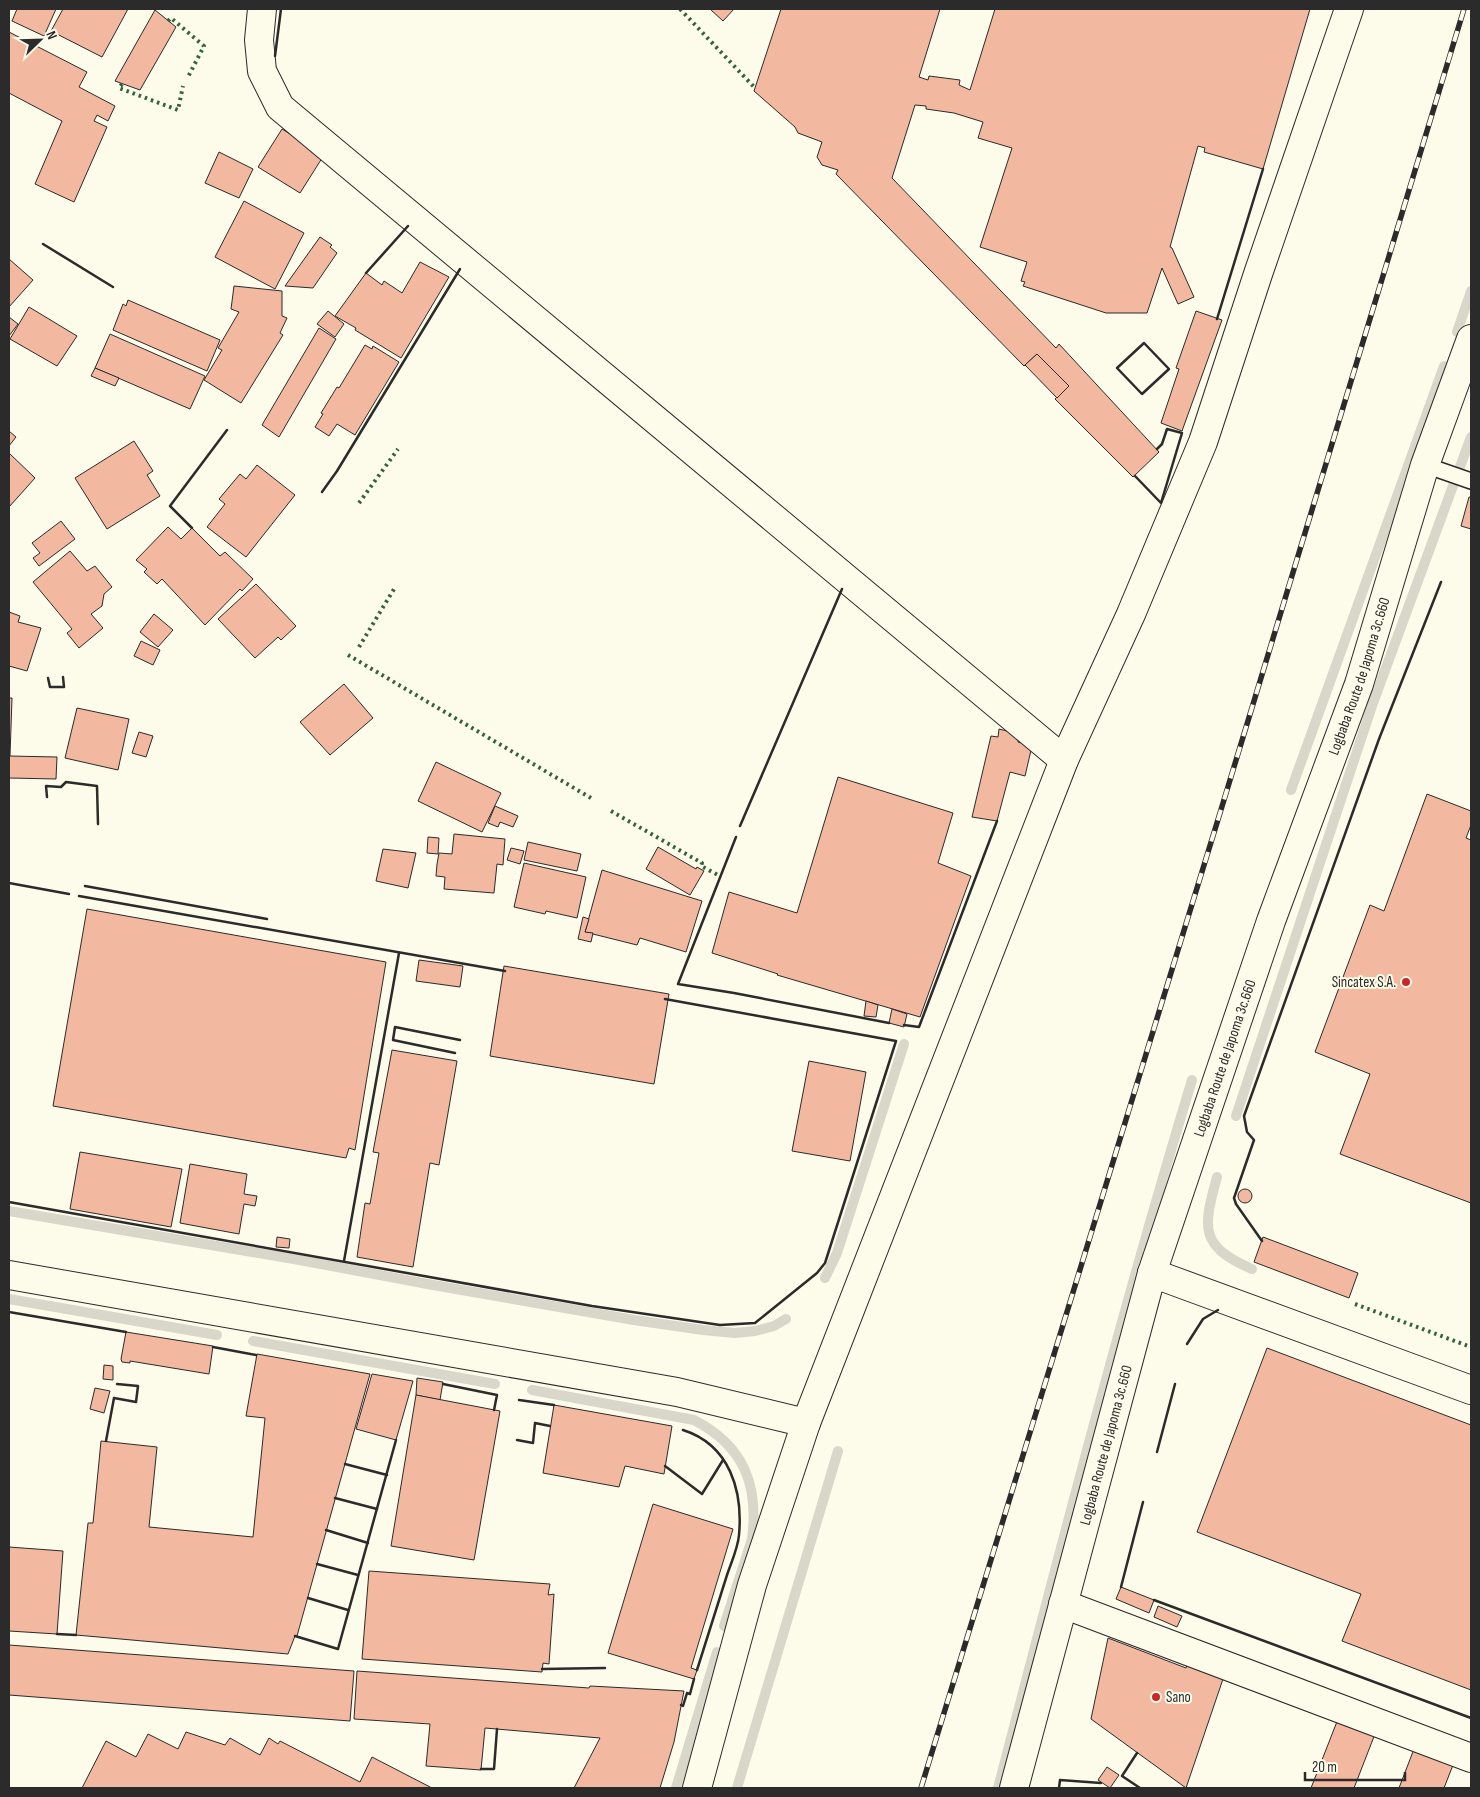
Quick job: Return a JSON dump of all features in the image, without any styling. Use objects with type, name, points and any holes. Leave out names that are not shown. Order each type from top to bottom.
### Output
[{"type":"street","points":[[262,9],[259,40],[262,72],[280,106],[1064,760]]},
{"type":"street","points":[[697,1788],[752,1585],[806,1423],[1064,760],[1130,614],[1203,442],[1258,274],[1350,9]]},
{"type":"street","name":"Logbaba Route de Japoma 3c.660","points":[[1014,1788],[1152,1273],[1271,921],[1359,684],[1425,465],[1471,339]]},
{"type":"street","points":[[1152,1273],[1471,1390]]},
{"type":"street","points":[[9,1276],[678,1392],[806,1423]]},
{"type":"street","points":[[1063,1604],[1471,1758]]},
{"type":"lane","points":[[1425,465],[1471,481]]},
{"type":"building","points":[[17,9],[56,9],[44,36],[12,21]]},
{"type":"building","points":[[63,9],[128,9],[102,57],[51,31]]},
{"type":"building","points":[[710,9],[734,9],[723,21]]},
{"type":"building","points":[[781,9],[940,9],[919,77],[928,80],[929,76],[960,80],[959,85],[970,90],[995,9],[1310,9],[1263,169],[1204,152],[1205,148],[1198,146],[1170,247],[1194,297],[1178,304],[1162,268],[1147,313],[1106,313],[1023,286],[1025,282],[1021,281],[1027,262],[980,247],[1012,148],[978,138],[983,122],[954,113],[926,109],[926,106],[915,105],[892,178],[1056,348],[1059,344],[1159,452],[1133,477],[1055,399],[1069,386],[1037,354],[1024,366],[836,174],[838,170],[822,165],[817,157],[822,142],[798,133],[795,127],[754,91]]},
{"type":"building","points":[[155,10],[176,27],[140,90],[115,81]]},
{"type":"building","points":[[9,32],[87,72],[79,87],[115,106],[108,121],[97,115],[94,121],[107,127],[74,202],[35,184],[62,121],[9,93]]},
{"type":"building","points":[[282,129],[324,155],[300,193],[258,167]]},
{"type":"building","points":[[219,152],[253,169],[239,198],[205,183]]},
{"type":"building","points":[[244,201],[304,233],[275,289],[215,257]]},
{"type":"building","points":[[320,237],[332,245],[330,247],[337,253],[313,288],[285,286]]},
{"type":"building","points":[[9,259],[33,280],[9,307]]},
{"type":"building","points":[[420,262],[449,277],[401,358],[335,316],[366,273],[382,285],[384,281],[402,293]]},
{"type":"building","points":[[234,286],[282,291],[282,316],[287,318],[280,333],[283,335],[241,403],[204,380],[222,350],[218,348],[239,312],[231,309]]},
{"type":"building","points":[[128,300],[220,340],[207,371],[113,330],[123,304],[126,306]]},
{"type":"building","points":[[29,307],[77,336],[57,366],[10,339]]},
{"type":"building","points":[[328,311],[344,324],[335,337],[317,324]]},
{"type":"building","points":[[1196,311],[1222,320],[1182,431],[1161,423],[1179,369],[1176,368]]},
{"type":"building","points":[[9,317],[18,324],[9,336]]},
{"type":"building","points":[[319,328],[336,339],[279,437],[262,425]]},
{"type":"building","points":[[110,334],[205,376],[190,409],[95,368]]},
{"type":"building","points":[[365,345],[372,349],[373,346],[399,362],[355,435],[337,424],[329,436],[315,427],[323,414],[321,413],[337,387],[339,388]]},
{"type":"building","points":[[1037,354],[1069,386],[1057,398],[1025,365]]},
{"type":"building","points":[[95,368],[119,378],[115,386],[91,376]]},
{"type":"building","points":[[9,431],[16,437],[9,446]]},
{"type":"building","points":[[134,441],[153,471],[147,475],[160,496],[107,529],[75,478]]},
{"type":"building","points":[[9,453],[35,478],[9,507]]},
{"type":"building","points":[[257,465],[295,495],[246,557],[207,527],[225,504],[219,499],[240,474],[246,479]]},
{"type":"building","points":[[1469,497],[1471,497],[1471,529],[1461,526]]},
{"type":"building","points":[[61,521],[75,539],[39,566],[33,558],[40,553],[32,543]]},
{"type":"building","points":[[168,527],[181,539],[192,528],[220,556],[225,552],[253,579],[242,591],[240,589],[205,625],[162,579],[157,584],[144,572],[147,569],[136,560]]},
{"type":"building","points":[[70,551],[87,571],[95,566],[112,587],[104,594],[102,606],[91,614],[103,628],[79,648],[67,633],[72,629],[33,582]]},
{"type":"building","points":[[256,584],[296,626],[281,640],[278,637],[255,658],[218,619]]},
{"type":"building","points":[[9,612],[20,616],[18,622],[41,628],[27,671],[9,666]]},
{"type":"building","points":[[154,614],[173,630],[158,647],[140,632]]},
{"type":"building","points":[[141,641],[160,650],[153,665],[134,656]]},
{"type":"building","points":[[344,684],[373,718],[330,755],[300,722]]},
{"type":"building","points":[[9,698],[12,698],[10,756],[57,757],[56,779],[9,778]]},
{"type":"building","points":[[77,708],[129,719],[118,770],[65,758]]},
{"type":"building","points":[[999,729],[1019,734],[1018,742],[1032,746],[1025,776],[1010,772],[997,821],[972,817],[991,736],[998,737]]},
{"type":"building","points":[[139,732],[153,736],[146,757],[132,753]]},
{"type":"building","points":[[436,762],[501,793],[482,832],[418,801]]},
{"type":"building","points":[[838,777],[953,813],[938,863],[971,876],[920,1017],[777,975],[712,953],[729,892],[797,913]]},
{"type":"building","name":"Sincatex S.A.","points":[[1427,794],[1471,811],[1471,825],[1466,838],[1471,840],[1471,1203],[1340,1154],[1370,1074],[1315,1052],[1370,905],[1384,911]]},
{"type":"building","points":[[495,806],[518,816],[513,827],[500,822],[498,827],[488,823]]},
{"type":"building","points":[[454,834],[505,839],[503,865],[497,864],[494,893],[444,889],[445,877],[436,876],[439,853],[452,854]]},
{"type":"building","points":[[428,837],[439,838],[438,854],[427,853]]},
{"type":"building","points":[[528,842],[581,854],[577,871],[524,860]]},
{"type":"building","points":[[658,847],[696,869],[697,867],[704,871],[690,895],[646,869]]},
{"type":"building","points":[[511,848],[524,851],[520,864],[507,860]]},
{"type":"building","points":[[383,849],[416,853],[408,888],[376,881]]},
{"type":"building","points":[[524,863],[586,877],[577,918],[546,911],[545,914],[514,907]]},
{"type":"building","points":[[602,870],[702,901],[686,952],[640,938],[637,945],[585,932]]},
{"type":"building","points":[[87,909],[386,962],[355,1150],[349,1148],[346,1158],[53,1106]]},
{"type":"building","points":[[583,917],[589,919],[585,932],[593,933],[591,942],[578,939]]},
{"type":"building","points":[[419,960],[463,966],[460,987],[416,981]]},
{"type":"building","points":[[504,966],[669,994],[654,1084],[490,1056]]},
{"type":"building","points":[[866,1001],[878,1005],[876,1017],[864,1016]]},
{"type":"building","points":[[892,1009],[907,1014],[904,1027],[889,1023]]},
{"type":"building","points":[[392,1050],[457,1061],[439,1165],[430,1163],[413,1267],[357,1257],[365,1203],[370,1204],[379,1153],[373,1152]]},
{"type":"building","points":[[809,1061],[866,1072],[850,1161],[792,1151]]},
{"type":"building","points":[[80,1152],[182,1169],[171,1227],[70,1209]]},
{"type":"building","points":[[190,1164],[247,1174],[244,1194],[257,1196],[255,1206],[244,1204],[239,1234],[180,1223]]},
{"type":"building","points":[[1242,1189],[1248,1189],[1252,1196],[1248,1203],[1242,1203],[1238,1199],[1238,1193]]},
{"type":"building","points":[[277,1237],[290,1239],[289,1248],[276,1247]]},
{"type":"building","points":[[1263,1237],[1358,1273],[1349,1298],[1254,1262]]},
{"type":"building","points":[[126,1332],[213,1346],[209,1374],[130,1361],[130,1363],[122,1362]]},
{"type":"building","points":[[1267,1348],[1471,1425],[1471,1690],[1342,1641],[1361,1594],[1197,1532]]},
{"type":"building","points":[[257,1354],[370,1374],[297,1636],[295,1636],[288,1654],[76,1635],[88,1523],[93,1523],[101,1441],[157,1447],[149,1527],[253,1537],[265,1418],[246,1416]]},
{"type":"building","points":[[104,1365],[113,1366],[113,1380],[103,1379]]},
{"type":"building","points":[[372,1374],[413,1381],[396,1440],[356,1429]]},
{"type":"building","points":[[417,1378],[443,1382],[440,1400],[416,1395]]},
{"type":"building","points":[[95,1388],[110,1391],[104,1413],[90,1409]]},
{"type":"building","points":[[416,1395],[500,1411],[474,1560],[391,1546]]},
{"type":"building","points":[[554,1405],[672,1426],[664,1474],[625,1466],[619,1487],[543,1473]]},
{"type":"building","points":[[653,1504],[733,1529],[691,1668],[697,1670],[694,1679],[608,1653]]},
{"type":"building","points":[[9,1547],[63,1551],[57,1634],[9,1631]]},
{"type":"building","points":[[369,1571],[550,1584],[548,1595],[554,1594],[549,1664],[543,1663],[542,1672],[362,1659]]},
{"type":"building","points":[[1121,1587],[1154,1600],[1149,1613],[1116,1599]]},
{"type":"building","points":[[1158,1606],[1182,1616],[1177,1627],[1154,1617]]},
{"type":"building","name":"Sano","points":[[1108,1638],[1186,1668],[1188,1662],[1224,1676],[1186,1788],[1091,1719]]},
{"type":"building","points":[[9,1645],[354,1671],[350,1721],[9,1695]]},
{"type":"building","points":[[357,1671],[589,1688],[590,1686],[684,1691],[674,1742],[660,1788],[574,1788],[600,1738],[485,1728],[481,1770],[426,1766],[430,1724],[354,1719]]},
{"type":"building","points":[[1338,1719],[1375,1734],[1354,1788],[1311,1788]]},
{"type":"building","points":[[186,1732],[225,1745],[230,1738],[260,1755],[269,1738],[278,1744],[280,1741],[360,1782],[372,1757],[432,1788],[82,1788],[106,1741],[136,1757],[148,1734],[178,1749]]},
{"type":"building","points":[[1414,1749],[1453,1765],[1444,1788],[1399,1788]]},
{"type":"building","points":[[1107,1767],[1119,1775],[1110,1788],[1098,1780]]},
{"type":"waterway","points":[[1457,332],[1471,291]]},
{"type":"waterway","points":[[1291,790],[1444,366]]},
{"type":"waterway","points":[[1236,1116],[1373,703],[1471,437]]},
{"type":"waterway","points":[[825,1278],[837,1253],[904,1044]]},
{"type":"waterway","points":[[998,1788],[1116,1344],[1192,1080]]},
{"type":"waterway","points":[[1217,1177],[1209,1210],[1209,1233],[1214,1243],[1222,1252],[1252,1269]]},
{"type":"waterway","points":[[9,1211],[294,1259],[634,1320],[703,1330],[735,1333],[755,1331],[774,1326],[786,1319]]},
{"type":"waterway","points":[[9,1299],[217,1335]]},
{"type":"waterway","points":[[253,1341],[495,1384]]},
{"type":"waterway","points":[[532,1390],[694,1420],[711,1430],[736,1455],[750,1484],[754,1519],[752,1539],[724,1626]]},
{"type":"waterway","points":[[737,1788],[838,1451]]},
{"type":"waterway","points":[[676,1788],[717,1652]]},
{"type":"railway","points":[[921,1788],[1464,9]]},
{"type":"hedge","points":[[680,9],[755,88]]},
{"type":"hedge","points":[[168,21],[171,18],[204,46],[188,77]]},
{"type":"hedge","points":[[122,84],[119,88],[178,110],[183,86]]},
{"type":"hedge","points":[[359,503],[398,449]]},
{"type":"hedge","points":[[359,647],[394,589]]},
{"type":"hedge","points":[[348,655],[591,798]]},
{"type":"hedge","points":[[611,811],[702,863],[701,866],[720,876]]},
{"type":"hedge","points":[[1355,1304],[1471,1347]]},
{"type":"wall","points":[[275,56],[281,9]]},
{"type":"wall","points":[[1217,319],[1263,169]]},
{"type":"wall","points":[[366,273],[408,226]]},
{"type":"wall","points":[[43,244],[113,287]]},
{"type":"wall","points":[[322,492],[337,471],[460,269]]},
{"type":"wall","points":[[1144,343],[1169,369],[1142,394],[1117,368],[1144,343]]},
{"type":"wall","points":[[1135,476],[1161,503],[1182,433],[1167,429],[1162,444],[1157,449]]},
{"type":"wall","points":[[192,528],[170,506],[227,430]]},
{"type":"wall","points":[[1262,1241],[1236,1204],[1234,1198],[1254,1140],[1247,1132],[1244,1116],[1379,739],[1441,582]]},
{"type":"wall","points":[[740,826],[842,589]]},
{"type":"wall","points":[[48,678],[50,687],[64,687],[63,677]]},
{"type":"wall","points":[[47,797],[46,786],[61,787],[66,782],[97,786],[98,824]]},
{"type":"wall","points":[[904,1025],[919,1027],[997,821]]},
{"type":"wall","points":[[736,837],[678,984],[889,1023]]},
{"type":"wall","points":[[9,883],[69,894]]},
{"type":"wall","points":[[85,886],[267,919]]},
{"type":"wall","points":[[79,896],[505,971]]},
{"type":"wall","points":[[344,1261],[399,953]]},
{"type":"wall","points":[[9,1202],[592,1306],[720,1325],[755,1323],[817,1273],[825,1263],[896,1041],[665,999]]},
{"type":"wall","points":[[455,1053],[393,1040],[395,1027],[460,1040]]},
{"type":"wall","points":[[1187,1344],[1203,1319],[1218,1310]]},
{"type":"wall","points":[[9,1312],[126,1332]]},
{"type":"wall","points":[[213,1347],[256,1355]]},
{"type":"wall","points":[[106,1441],[114,1398],[136,1402],[138,1386],[117,1384]]},
{"type":"wall","points":[[443,1384],[497,1395],[494,1410]]},
{"type":"wall","points":[[1157,1452],[1175,1384]]},
{"type":"wall","points":[[519,1400],[554,1405]]},
{"type":"wall","points":[[517,1440],[533,1443],[535,1423],[550,1426]]},
{"type":"wall","points":[[683,1430],[699,1437],[722,1458],[735,1486],[740,1518],[736,1550],[697,1670]]},
{"type":"wall","points":[[295,1636],[338,1649],[396,1440]]},
{"type":"wall","points":[[665,1466],[702,1494],[723,1460]]},
{"type":"wall","points":[[345,1464],[387,1475]]},
{"type":"wall","points":[[335,1498],[377,1509]]},
{"type":"wall","points":[[1121,1587],[1143,1502]]},
{"type":"wall","points":[[326,1530],[368,1543]]},
{"type":"wall","points":[[317,1564],[358,1575]]},
{"type":"wall","points":[[308,1598],[348,1610]]},
{"type":"wall","points":[[1154,1600],[1471,1718]]},
{"type":"wall","points":[[57,1634],[76,1635]]},
{"type":"wall","points":[[542,1669],[605,1668]]},
{"type":"wall","points":[[681,1705],[683,1706],[687,1693],[690,1694],[694,1679]]},
{"type":"wall","points":[[481,1769],[494,1769],[497,1729]]},
{"type":"wall","points":[[1137,1753],[1122,1776],[1140,1788]]},
{"type":"wall","points":[[1059,1788],[1060,1780],[1101,1783]]},
{"type":"place","name":"Sincatex S.A.","points":[[1406,982]]},
{"type":"place","name":"Sano","points":[[1156,1697]]}]
